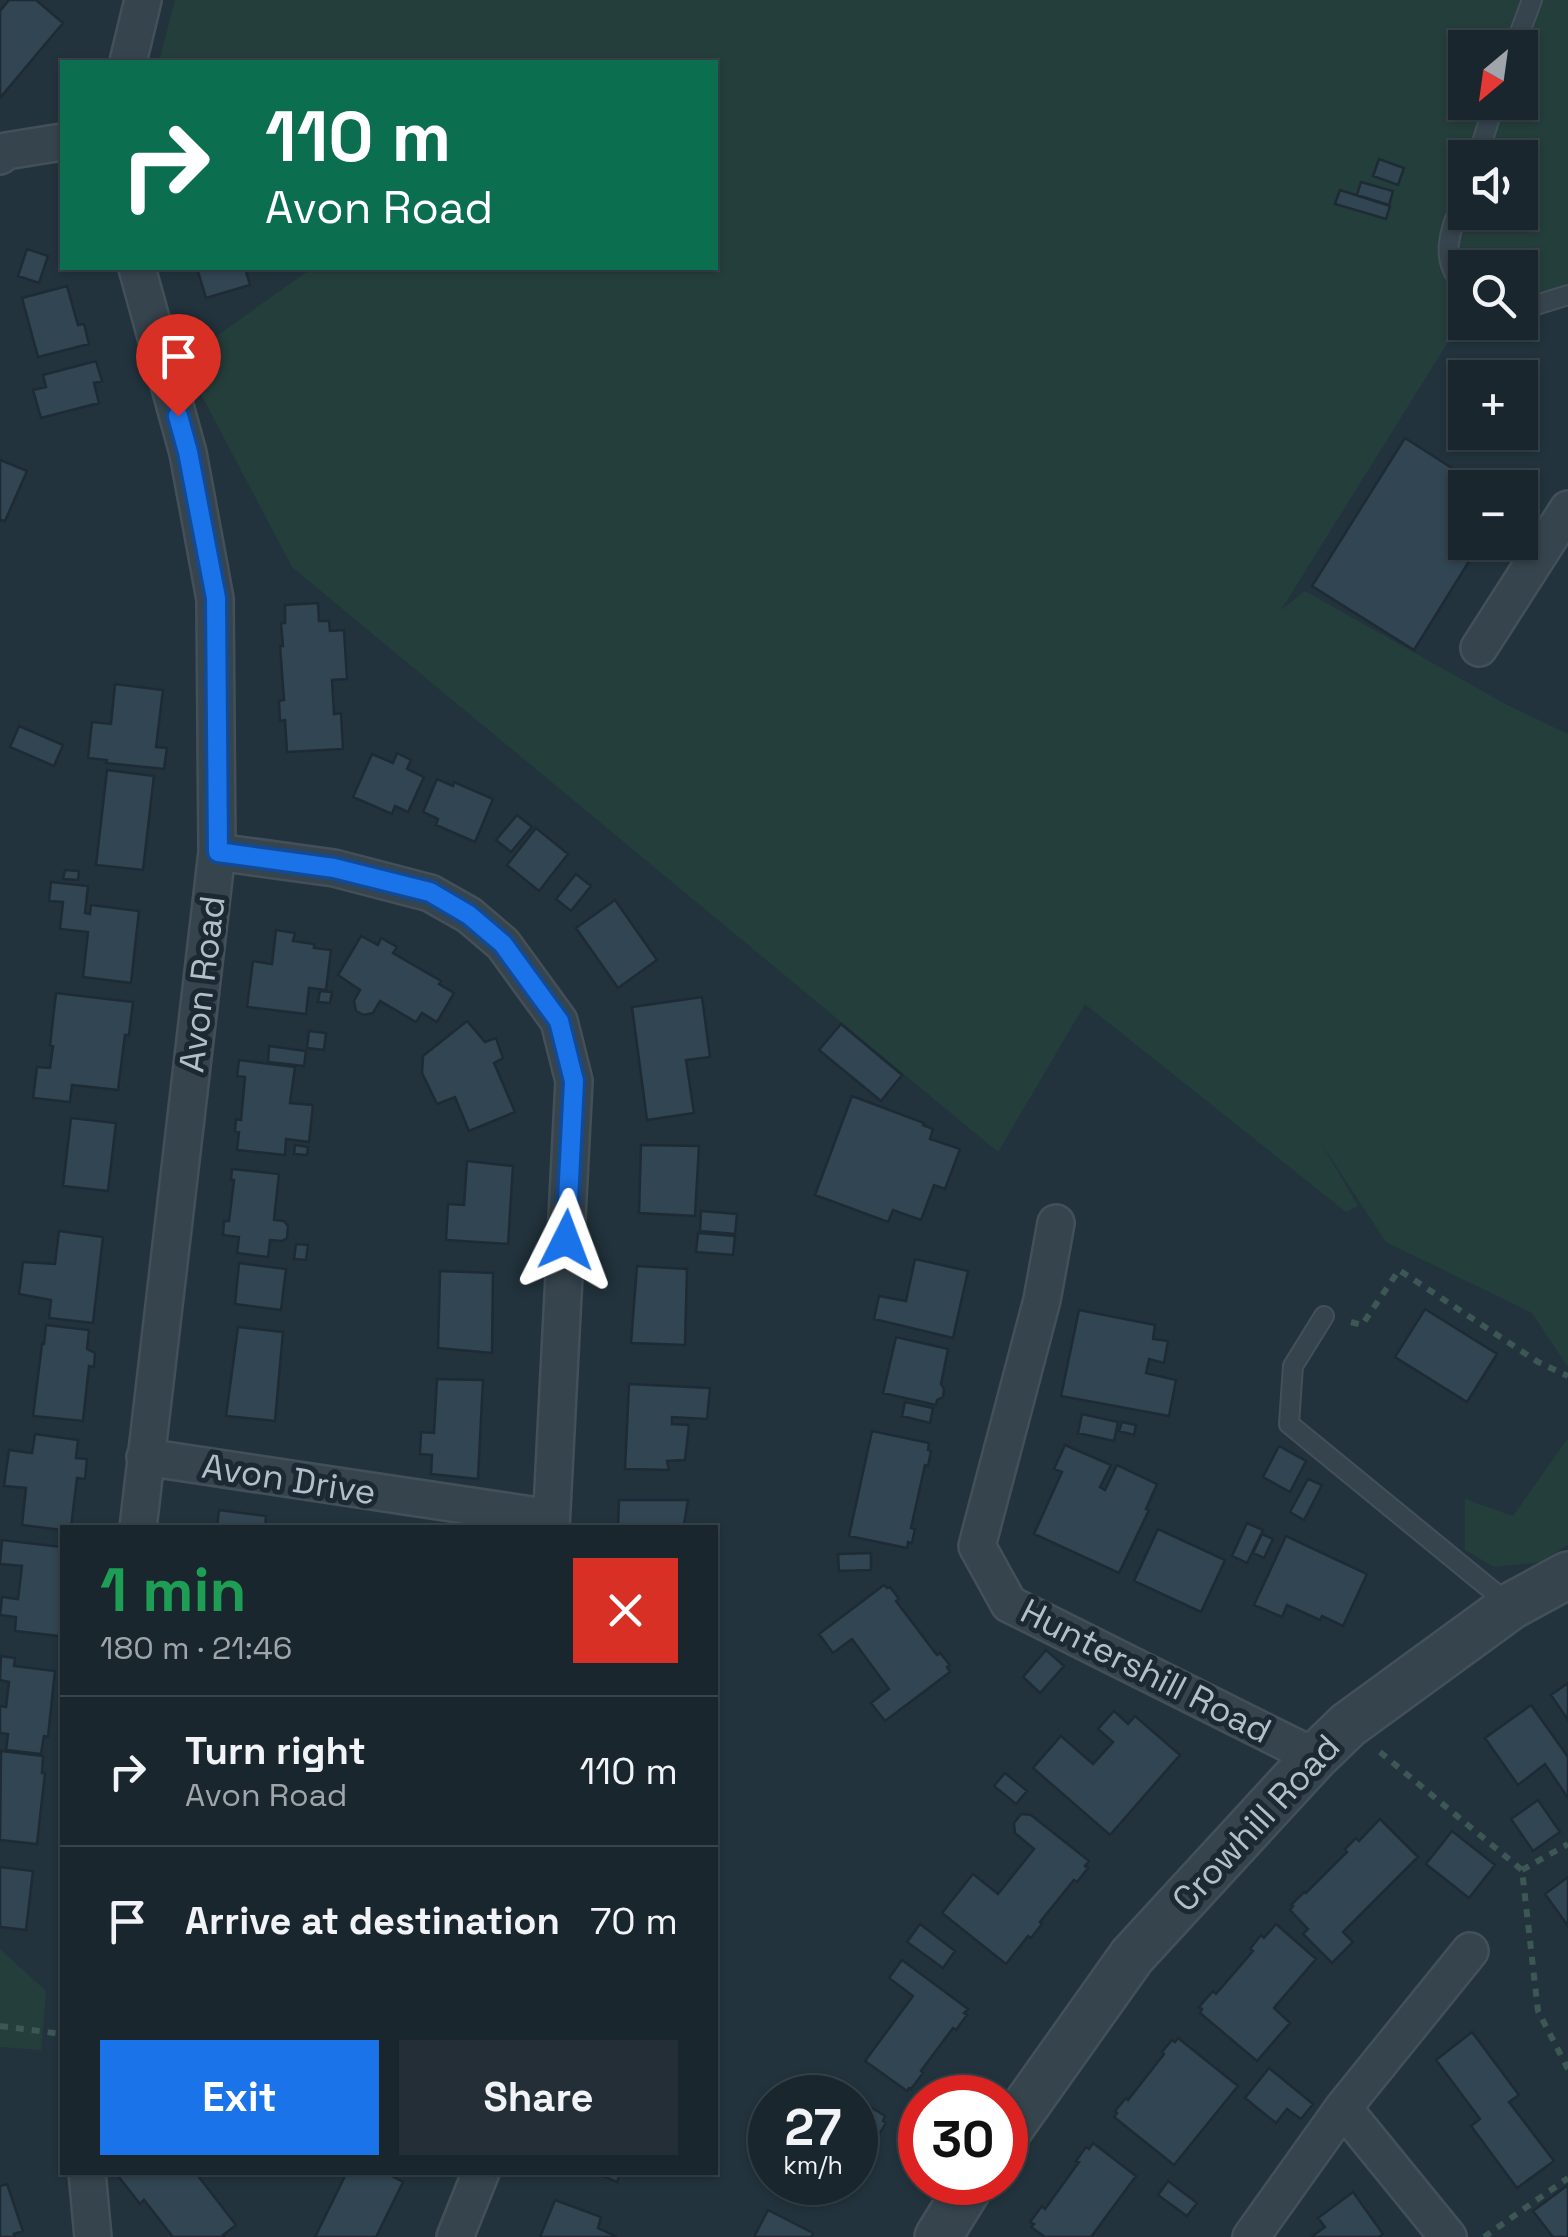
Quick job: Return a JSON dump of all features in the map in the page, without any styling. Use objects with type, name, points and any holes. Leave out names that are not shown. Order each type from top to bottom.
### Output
[{"type":"street","points":[[128,60],[143,0]]},
{"type":"street","points":[[0,156],[6,151],[60,142]]},
{"type":"street","name":"Avon Road","points":[[138,270],[188,452],[216,598],[218,852],[138,1525]]},
{"type":"street","points":[[1479,648],[1568,509]]},
{"type":"street","points":[[218,852],[334,868],[430,892],[469,915],[503,944],[559,1021],[574,1081],[551,1523]]},
{"type":"street","name":"Huntershill Road","points":[[1056,1223],[1042,1300],[977,1546],[1009,1604],[1315,1758]]},
{"type":"street","name":"Avon Drive","points":[[145,1457],[551,1523]]},
{"type":"street","name":"Crowhill Road","points":[[1028,2103],[1132,1956],[1348,1725],[1511,1606],[1568,1575]]},
{"type":"street","points":[[1251,2237],[1343,2108],[1470,1950]]},
{"type":"street","points":[[1343,2108],[1448,2237]]},
{"type":"street","points":[[87,2175],[93,2237]]},
{"type":"street","points":[[455,2237],[480,2175]]},
{"type":"street","points":[[938,2237],[958,2205]]},
{"type":"lane","points":[[1521,30],[1532,0]]},
{"type":"lane","points":[[1448,258],[1453,230]]},
{"type":"lane","points":[[1538,304],[1568,295]]},
{"type":"lane","points":[[1324,1316],[1294,1366],[1289,1424],[1511,1606]]},
{"type":"path","points":[[1324,1316],[1362,1325],[1399,1270],[1538,1362],[1568,1376]]},
{"type":"path","points":[[1348,1725],[1522,1870],[1538,2011],[1568,2068]]},
{"type":"path","points":[[1522,1870],[1568,1844]]},
{"type":"path","points":[[0,2026],[60,2034]]},
{"type":"path","points":[[1484,2237],[1568,2178]]},
{"type":"green space","points":[[175,0],[1568,0],[1568,307],[1538,316],[1538,250],[1448,250],[1448,340],[1455,340],[1448,342],[1281,610],[1305,591],[1507,705],[1568,734],[1568,1367],[1532,1313],[1386,1242],[1321,1143],[1358,1206],[1346,1212],[1085,1004],[998,1152],[292,567],[183,360],[309,270],[718,270],[718,60],[160,60]]},
{"type":"green space","points":[[1568,1438],[1568,1545],[1540,1562],[1494,1567],[1465,1550],[1465,1499],[1513,1516]]},
{"type":"green space","points":[[0,1949],[46,1991],[41,2050],[0,2047]]},
{"type":"building","points":[[9,0],[36,0],[63,23],[0,98],[0,11]]},
{"type":"building","points":[[1379,159],[1404,168],[1398,185],[1373,176]]},
{"type":"building","points":[[1361,182],[1393,191],[1389,205],[1357,195]]},
{"type":"building","points":[[1340,190],[1390,206],[1386,219],[1335,204]]},
{"type":"building","points":[[27,249],[48,256],[39,283],[18,276]]},
{"type":"building","points":[[198,270],[246,270],[250,285],[206,298]]},
{"type":"building","points":[[67,286],[78,325],[84,324],[89,344],[38,357],[22,298]]},
{"type":"building","points":[[96,361],[102,381],[94,383],[99,403],[41,418],[33,390],[46,387],[43,375]]},
{"type":"building","points":[[1405,438],[1455,470],[1448,470],[1448,560],[1470,560],[1414,650],[1312,586]]},
{"type":"building","points":[[0,460],[27,471],[5,521],[0,522]]},
{"type":"building","points":[[318,603],[319,621],[329,621],[330,631],[344,630],[347,679],[332,680],[334,714],[341,713],[343,749],[287,752],[279,701],[284,700],[281,623],[285,623],[285,605]]},
{"type":"building","points":[[115,684],[163,690],[156,747],[167,748],[164,769],[88,758],[92,722],[111,724]]},
{"type":"building","points":[[19,726],[63,745],[54,766],[10,747]]},
{"type":"building","points":[[397,753],[411,760],[407,769],[424,777],[408,812],[395,806],[392,814],[353,797],[372,754],[393,763]]},
{"type":"building","points":[[107,770],[154,776],[143,870],[96,865]]},
{"type":"building","points":[[437,779],[493,799],[475,842],[436,825],[438,819],[423,812]]},
{"type":"building","points":[[517,815],[532,827],[511,852],[496,840]]},
{"type":"building","points":[[536,828],[568,854],[539,891],[507,865]]},
{"type":"building","points":[[65,870],[79,871],[78,880],[63,879]]},
{"type":"building","points":[[576,874],[591,886],[571,911],[556,899]]},
{"type":"building","points":[[51,882],[88,886],[85,913],[90,914],[91,905],[139,911],[131,983],[83,977],[88,932],[60,929],[63,902],[49,901]]},
{"type":"building","points":[[615,900],[657,960],[618,988],[576,928]]},
{"type":"building","points":[[276,930],[295,933],[293,941],[331,950],[326,990],[309,988],[306,1014],[247,1007],[253,961],[272,964]]},
{"type":"building","points":[[361,936],[378,945],[381,938],[397,947],[393,953],[454,993],[437,1022],[422,1013],[416,1022],[380,1001],[373,1013],[364,1015],[356,1011],[354,1001],[360,990],[338,975]]},
{"type":"building","points":[[320,991],[332,992],[330,1003],[318,1002]]},
{"type":"building","points":[[56,993],[133,1002],[118,1090],[72,1085],[70,1102],[33,1098],[37,1067],[50,1068]]},
{"type":"building","points":[[702,997],[710,1057],[686,1060],[694,1113],[647,1120],[632,1007]]},
{"type":"building","points":[[467,1021],[485,1042],[496,1038],[503,1058],[494,1063],[515,1112],[469,1131],[455,1097],[437,1104],[422,1073],[423,1056]]},
{"type":"building","points":[[841,1024],[902,1075],[881,1101],[819,1050]]},
{"type":"building","points":[[309,1031],[326,1033],[324,1050],[307,1048]]},
{"type":"building","points":[[269,1046],[306,1051],[304,1066],[268,1062]]},
{"type":"building","points":[[239,1060],[295,1067],[290,1103],[313,1105],[309,1142],[286,1139],[285,1155],[237,1150],[236,1119],[241,1120],[245,1077],[237,1076]]},
{"type":"building","points":[[852,1096],[924,1123],[933,1129],[930,1139],[960,1149],[945,1189],[934,1185],[921,1220],[893,1210],[888,1222],[815,1195]]},
{"type":"building","points":[[71,1118],[116,1123],[108,1191],[63,1186]]},
{"type":"building","points":[[295,1145],[308,1147],[307,1155],[294,1154]]},
{"type":"building","points":[[641,1145],[699,1146],[695,1216],[639,1213]]},
{"type":"building","points":[[467,1161],[513,1166],[508,1244],[446,1240],[448,1204],[464,1205]]},
{"type":"building","points":[[232,1169],[279,1174],[274,1220],[284,1221],[288,1226],[287,1238],[270,1240],[268,1257],[237,1253],[239,1237],[223,1235],[224,1221],[229,1221]]},
{"type":"building","points":[[701,1211],[737,1214],[735,1234],[700,1231]]},
{"type":"building","points":[[59,1231],[103,1237],[93,1323],[49,1318],[51,1300],[19,1294],[23,1262],[55,1264]]},
{"type":"building","points":[[698,1233],[735,1236],[733,1255],[696,1252]]},
{"type":"building","points":[[296,1244],[308,1245],[306,1260],[294,1259]]},
{"type":"building","points":[[915,1259],[968,1271],[953,1338],[874,1319],[879,1296],[906,1301]]},
{"type":"building","points":[[239,1263],[286,1269],[281,1310],[235,1304]]},
{"type":"building","points":[[637,1266],[687,1269],[685,1345],[631,1343]]},
{"type":"building","points":[[440,1271],[493,1273],[492,1353],[438,1348]]},
{"type":"building","points":[[1425,1309],[1497,1354],[1467,1402],[1395,1357]]},
{"type":"building","points":[[1079,1310],[1155,1325],[1153,1339],[1168,1341],[1164,1363],[1149,1359],[1146,1373],[1176,1380],[1169,1416],[1061,1396]]},
{"type":"building","points":[[46,1325],[89,1330],[87,1349],[95,1353],[94,1367],[89,1366],[83,1421],[33,1416]]},
{"type":"building","points":[[238,1327],[283,1332],[275,1421],[226,1416]]},
{"type":"building","points":[[896,1337],[948,1349],[941,1384],[943,1397],[936,1405],[883,1393]]},
{"type":"building","points":[[437,1379],[483,1380],[478,1479],[431,1474],[432,1455],[420,1454],[421,1432],[434,1433]]},
{"type":"building","points":[[629,1384],[710,1388],[707,1419],[672,1417],[672,1424],[689,1425],[685,1460],[667,1461],[669,1470],[625,1469]]},
{"type":"building","points":[[905,1402],[933,1408],[930,1423],[902,1416]]},
{"type":"building","points":[[1082,1414],[1118,1422],[1114,1441],[1078,1433]]},
{"type":"building","points":[[1122,1422],[1136,1425],[1134,1435],[1119,1431]]},
{"type":"building","points":[[872,1431],[929,1443],[928,1466],[925,1465],[911,1528],[915,1529],[907,1548],[849,1536]]},
{"type":"building","points":[[35,1434],[78,1440],[76,1458],[87,1459],[85,1479],[77,1478],[71,1525],[60,1525],[60,1530],[22,1525],[26,1488],[4,1486],[9,1450],[32,1453]]},
{"type":"building","points":[[1065,1445],[1111,1465],[1100,1487],[1105,1490],[1117,1465],[1157,1484],[1119,1573],[1034,1534],[1062,1472],[1054,1469]]},
{"type":"building","points":[[1279,1446],[1306,1461],[1290,1492],[1263,1477]]},
{"type":"building","points":[[1308,1479],[1322,1485],[1304,1520],[1290,1512]]},
{"type":"building","points":[[619,1500],[688,1500],[684,1525],[618,1525]]},
{"type":"building","points":[[219,1510],[266,1516],[265,1525],[217,1525]]},
{"type":"building","points":[[1247,1523],[1263,1530],[1247,1563],[1232,1556]]},
{"type":"building","points":[[1158,1529],[1225,1560],[1201,1612],[1134,1581]]},
{"type":"building","points":[[1262,1534],[1273,1539],[1264,1558],[1253,1553]]},
{"type":"building","points":[[1286,1536],[1367,1574],[1343,1626],[1287,1605],[1282,1617],[1254,1605]]},
{"type":"building","points":[[2,1540],[60,1547],[59,1636],[15,1631],[16,1617],[0,1615],[2,1597],[18,1599],[22,1566],[0,1564]]},
{"type":"building","points":[[871,1553],[871,1570],[839,1571],[838,1554]]},
{"type":"building","points":[[884,1585],[890,1587],[899,1599],[896,1601],[937,1655],[940,1653],[950,1665],[950,1672],[885,1721],[871,1703],[889,1689],[852,1639],[833,1653],[819,1634]]},
{"type":"building","points":[[1046,1650],[1064,1666],[1040,1693],[1023,1677]]},
{"type":"building","points":[[1,1656],[15,1658],[14,1666],[55,1671],[48,1737],[44,1736],[41,1754],[6,1750],[8,1734],[0,1733],[0,1706],[6,1707],[9,1682],[0,1680]]},
{"type":"building","points":[[1568,1683],[1568,1720],[1551,1695]]},
{"type":"building","points":[[1531,1705],[1568,1757],[1568,1798],[1545,1764],[1518,1785],[1485,1738]]},
{"type":"building","points":[[1114,1711],[1128,1724],[1135,1716],[1180,1755],[1110,1835],[1033,1768],[1061,1736],[1093,1764],[1113,1742],[1098,1729]]},
{"type":"building","points":[[1,1751],[43,1756],[45,1773],[37,1844],[0,1840]]},
{"type":"building","points":[[1005,1773],[1027,1791],[1016,1804],[994,1786]]},
{"type":"building","points":[[1538,1800],[1560,1832],[1533,1851],[1511,1819]]},
{"type":"building","points":[[1021,1814],[1031,1815],[1089,1861],[1077,1882],[1074,1880],[1031,1938],[1028,1936],[1006,1964],[942,1913],[973,1874],[998,1894],[1034,1849],[1015,1833],[1014,1823]]},
{"type":"building","points":[[1380,1819],[1418,1857],[1343,1932],[1353,1942],[1332,1963],[1303,1934],[1308,1929],[1290,1910],[1291,1905],[1347,1852],[1345,1849],[1356,1838],[1359,1841]]},
{"type":"building","points":[[1452,1831],[1495,1865],[1469,1898],[1426,1864]]},
{"type":"building","points":[[0,1867],[33,1871],[26,1930],[0,1927]]},
{"type":"building","points":[[1568,1877],[1568,1926],[1545,1894]]},
{"type":"building","points":[[920,1924],[955,1951],[943,1968],[907,1942]]},
{"type":"building","points":[[1276,1924],[1316,1959],[1274,2008],[1290,2023],[1257,2061],[1200,2013],[1199,2007],[1213,1991],[1216,1994],[1253,1951],[1250,1949],[1261,1935],[1264,1938]]},
{"type":"building","points":[[902,1960],[968,2009],[922,2075],[898,2075],[898,2085],[865,2061],[913,1996],[889,1978]]},
{"type":"building","points":[[1472,2032],[1519,2095],[1509,2102],[1554,2161],[1517,2188],[1471,2126],[1480,2119],[1436,2060]]},
{"type":"building","points":[[1178,2038],[1238,2086],[1174,2165],[1114,2117],[1162,2052]]},
{"type":"building","points":[[1269,2068],[1313,2104],[1301,2119],[1287,2109],[1276,2123],[1245,2098]]},
{"type":"building","points":[[878,2112],[885,2116],[886,2123],[878,2136]]},
{"type":"building","points":[[1093,2143],[1136,2176],[1091,2237],[1045,2237],[1030,2222],[1042,2206],[1045,2209],[1086,2147],[1089,2149]]},
{"type":"building","points":[[117,2175],[197,2175],[236,2225],[225,2237],[173,2237],[144,2200],[140,2204]]},
{"type":"building","points":[[346,2175],[390,2175],[403,2182],[376,2237],[315,2237]]},
{"type":"building","points":[[601,2175],[620,2175],[617,2182]]},
{"type":"building","points":[[1168,2181],[1197,2203],[1187,2216],[1158,2195]]},
{"type":"building","points":[[7,2184],[23,2231],[15,2237],[0,2237],[0,2186]]},
{"type":"building","points":[[1568,2185],[1568,2237],[1553,2237],[1533,2211]]},
{"type":"building","points":[[1353,2192],[1383,2234],[1311,2237],[1325,2227],[1318,2218]]},
{"type":"building","points":[[555,2200],[601,2217],[598,2228],[617,2237],[540,2237]]},
{"type":"building","points":[[768,2210],[813,2233],[811,2237],[754,2237]]},
{"type":"route","points":[[178,416],[216,598],[218,852],[334,868],[430,892],[469,915],[503,944],[559,1021],[574,1081],[566,1240]]}]
